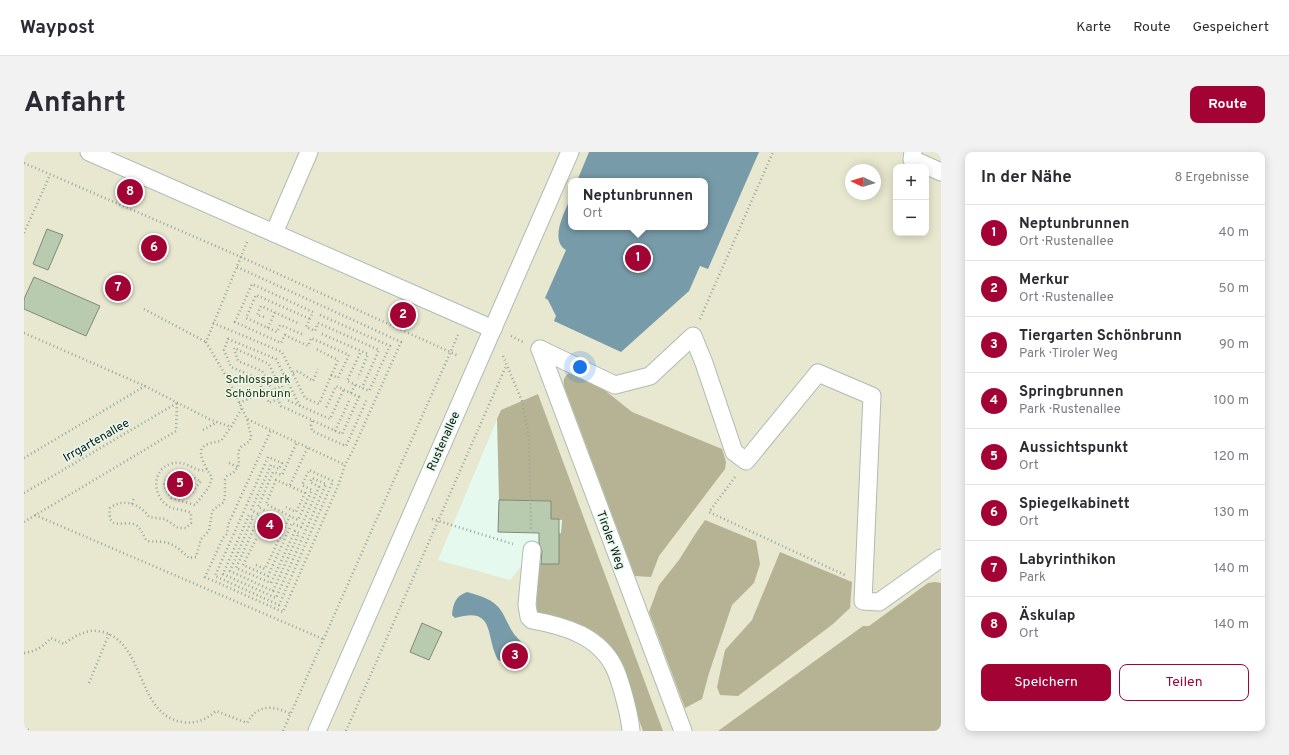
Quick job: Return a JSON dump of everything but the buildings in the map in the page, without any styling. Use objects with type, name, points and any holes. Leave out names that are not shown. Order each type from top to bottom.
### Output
[{"type":"street","points":[[89,152],[493,329]]},
{"type":"street","points":[[274,233],[309,152]]},
{"type":"street","name":"Rustenallee","points":[[317,731],[570,152]]},
{"type":"street","points":[[913,152],[912,159],[941,172]]},
{"type":"street","points":[[540,349],[615,386],[650,376],[693,336],[704,363],[734,452],[746,461],[818,372],[872,396],[863,601],[878,602],[941,558]]},
{"type":"street","name":"Tiroler Weg","points":[[540,349],[683,731]]},
{"type":"street","points":[[532,550],[527,605],[529,617],[532,620],[565,628],[581,634],[602,648],[616,670],[628,709],[632,731]]},
{"type":"path","points":[[693,336],[773,152]]},
{"type":"path","points":[[24,163],[241,257],[477,364]]},
{"type":"path","points":[[24,233],[50,174]]},
{"type":"path","points":[[206,342],[254,224]]},
{"type":"path","points":[[236,267],[401,342],[345,465],[338,486],[283,612],[205,578],[222,538],[227,534],[228,525],[271,430]]},
{"type":"path","points":[[331,375],[338,378],[349,355],[311,338],[308,346],[285,336],[281,342],[235,322],[252,284],[313,312],[306,327],[315,331],[318,323],[379,350],[362,388]]},
{"type":"path","points":[[302,334],[280,325],[277,332],[246,318],[256,295],[310,319]]},
{"type":"path","points":[[264,317],[257,315],[261,306],[300,324]]},
{"type":"path","points":[[144,309],[192,336],[206,342],[240,403],[252,436],[250,441],[240,448],[238,452],[238,467],[233,473],[227,476],[225,480],[226,495],[224,502],[212,512],[209,531],[201,539],[196,557],[189,558],[170,544],[147,541],[138,526],[132,524],[116,524],[112,521],[110,508],[115,504],[127,503],[142,508],[149,517],[166,518],[178,528],[186,528],[191,523],[191,513],[185,510],[170,508],[163,503],[156,491],[157,476],[168,464],[175,462],[187,464],[198,471],[203,472],[207,469]]},
{"type":"path","points":[[268,328],[275,312]]},
{"type":"path","points":[[320,315],[390,346],[369,391],[347,381],[361,351]]},
{"type":"path","points":[[283,731],[466,317]]},
{"type":"path","points":[[213,323],[282,352],[305,398],[318,404],[338,360],[316,350]]},
{"type":"path","points":[[493,329],[540,349]]},
{"type":"path","points":[[493,329],[506,366],[522,402],[529,439],[530,516]]},
{"type":"path","points":[[24,333],[145,386],[209,419],[231,427]]},
{"type":"path","points":[[322,334],[368,354],[358,378]]},
{"type":"path","points":[[300,406],[276,359],[228,339],[224,350],[231,367],[257,378],[269,403],[278,399],[281,406],[342,434],[359,397],[336,386],[326,408]]},
{"type":"path","points":[[284,375],[276,379],[269,364],[234,348],[238,361],[262,371],[272,390],[282,386],[287,400],[330,420],[344,390]]},
{"type":"path","points":[[346,731],[506,366]]},
{"type":"path","points":[[293,373],[298,371],[313,381],[318,368]]},
{"type":"path","points":[[351,393],[355,385]]},
{"type":"path","points":[[24,458],[145,386]]},
{"type":"path","points":[[240,403],[264,392]]},
{"type":"path","points":[[335,431],[350,399]]},
{"type":"path","points":[[312,420],[312,431],[346,446],[367,399]]},
{"type":"path","points":[[24,522],[176,431],[177,403]]},
{"type":"path","name":"Irrgartenallee","points":[[24,493],[177,403]]},
{"type":"path","points":[[186,492],[190,494],[201,481],[196,480],[186,472],[180,470],[174,471],[166,478],[164,485],[171,498],[196,504],[210,487],[212,478],[201,456],[202,450],[206,444],[221,440],[231,427],[242,408]]},
{"type":"path","points":[[247,419],[345,465]]},
{"type":"path","points":[[203,430],[218,421]]},
{"type":"path","points":[[268,512],[258,507],[273,472],[282,475],[297,442]]},
{"type":"path","points":[[290,485],[308,447]]},
{"type":"path","points":[[256,539],[243,565],[268,576],[292,523],[301,527],[319,487],[310,482],[312,478],[326,484],[276,598],[229,577],[223,574],[249,514],[253,517],[230,571],[273,591],[299,533],[295,531],[271,583],[236,568],[260,515],[251,510],[254,503],[271,465],[279,469],[282,463],[268,457],[215,576],[279,605],[333,481],[309,470],[302,485],[312,490],[298,520],[266,504],[276,480],[305,492],[296,512],[286,507]]},
{"type":"path","points":[[746,461],[709,512],[863,584]]},
{"type":"path","points":[[229,463],[238,467]]},
{"type":"path","points":[[132,504],[134,498]]},
{"type":"path","points":[[412,513],[532,550]]},
{"type":"path","points":[[36,515],[324,639]]},
{"type":"path","points":[[256,565],[265,569],[290,516]]},
{"type":"path","points":[[269,546],[274,549]]},
{"type":"path","points":[[24,653],[38,649],[51,638],[64,644],[72,638],[88,631],[99,631],[109,634],[119,640],[126,647],[145,687],[162,713],[169,718],[187,723],[200,722],[208,718],[216,711],[247,723],[252,715],[259,710],[268,708],[275,708],[291,714]]},
{"type":"path","points":[[89,683],[109,634]]},
{"type":"path","points":[[24,728],[31,731]]},
{"type":"green space","name":"Schlosspark Schönbrunn","points":[[24,152],[941,152],[941,731],[24,731]],"holes":[[[538,394],[602,566],[524,563],[510,580],[438,560],[501,410]]]},
{"type":"shaded area","points":[[569,373],[574,373],[597,384],[632,412],[722,449],[726,462],[725,469],[659,556],[651,577],[635,576],[564,386],[564,379]]},
{"type":"shaded area","points":[[538,394],[663,731],[643,731],[620,668],[536,612],[538,563],[559,564],[559,533],[561,533],[562,520],[551,519],[551,501],[499,500],[497,419],[501,410]]},
{"type":"shaded area","points":[[705,520],[756,541],[760,564],[754,583],[732,605],[709,673],[702,699],[685,708],[649,612],[659,585],[679,560]]},
{"type":"shaded area","points":[[780,552],[852,582],[850,608],[833,624],[738,696],[720,695],[717,687],[725,650],[752,620]]},
{"type":"shaded area","points":[[928,583],[941,583],[941,731],[718,731],[863,626],[869,626]]},
{"type":"water","points":[[589,152],[759,152],[708,269],[700,266],[689,291],[621,352],[554,321],[556,316],[548,300],[545,298],[566,250],[561,245],[559,233],[562,217],[568,204],[568,230],[708,230],[708,178],[578,178]]},
{"type":"water","points":[[467,592],[491,601],[502,612],[512,631],[523,645],[524,652],[516,661],[510,663],[498,660],[487,626],[483,620],[477,616],[468,615],[455,618],[452,615],[456,600]]},
{"type":"place","name":"Äskulap","points":[[130,192]]},
{"type":"place","name":"Spiegelkabinett","points":[[154,248]]},
{"type":"place","name":"Neptunbrunnen","points":[[638,258]]},
{"type":"place","name":"Labyrinthikon","points":[[118,288]]},
{"type":"place","name":"Merkur","points":[[403,315]]},
{"type":"place","name":"Aussichtspunkt","points":[[180,484]]},
{"type":"place","name":"Springbrunnen","points":[[270,526]]},
{"type":"place","name":"Tiergarten Schönbrunn","points":[[515,656]]}]
